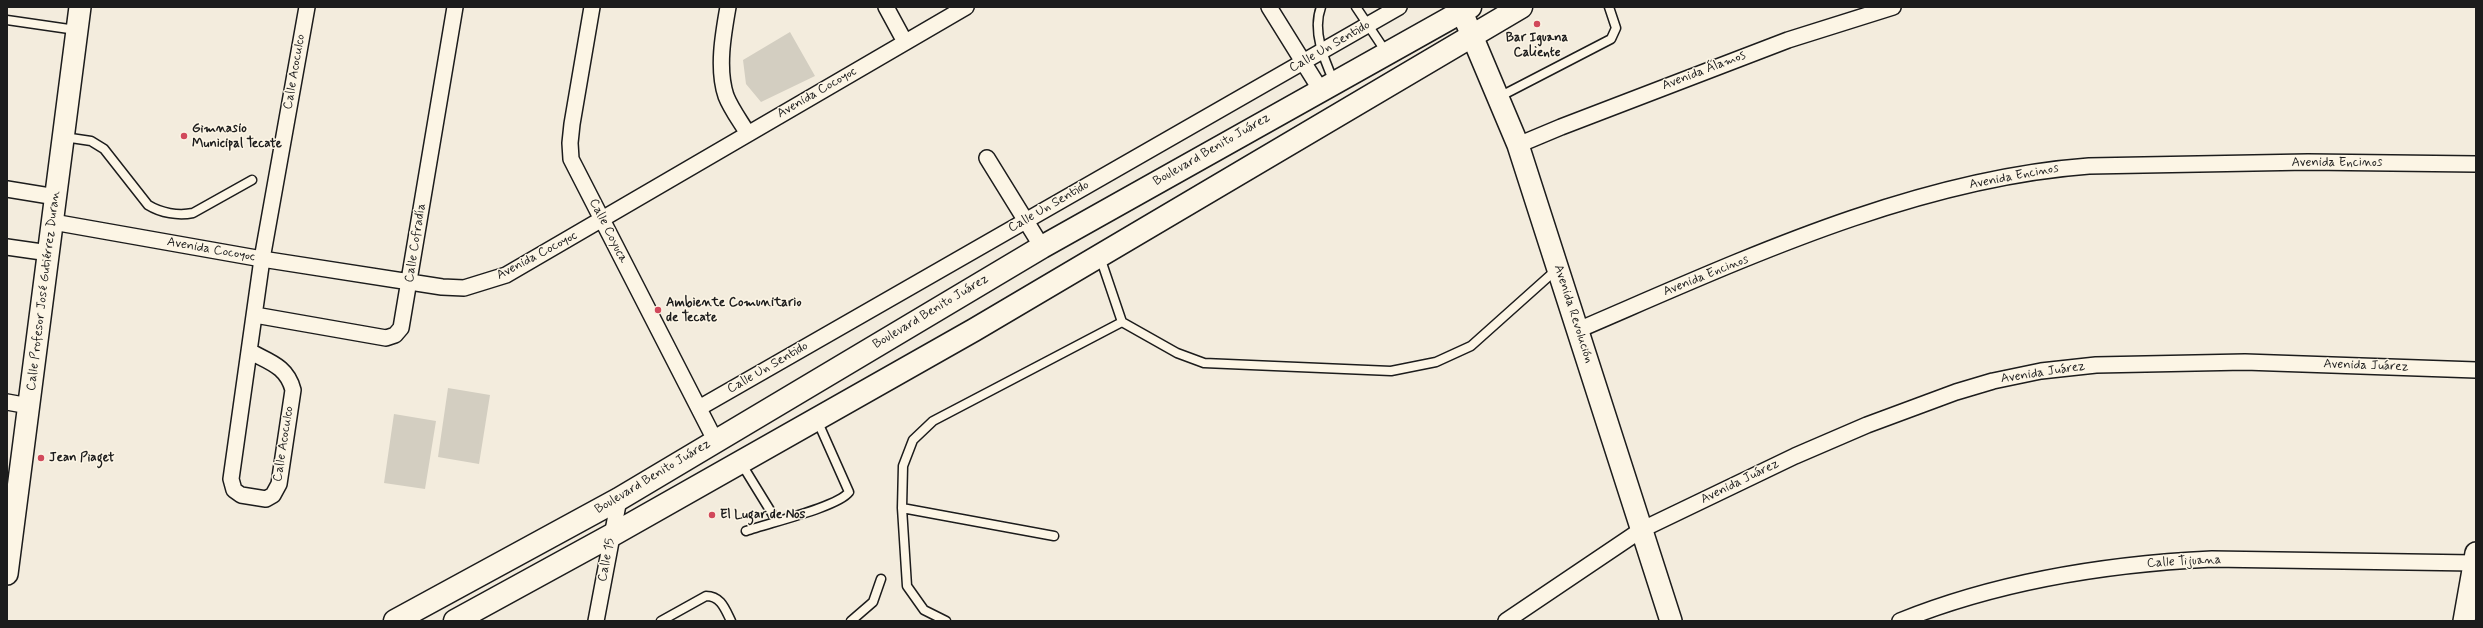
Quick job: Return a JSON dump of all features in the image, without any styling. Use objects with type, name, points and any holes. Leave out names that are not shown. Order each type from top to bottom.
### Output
[{"type":"main road","points":[[455,621],[612,536],[816,420],[1099,256],[1522,7]]},
{"type":"main road","name":"Boulevard Benito Juárez","points":[[395,621],[619,499],[715,440],[1042,247],[1464,9]]},
{"type":"street","name":"Calle Profesor José Gutiérrez Duran","points":[[7,574],[9,534],[29,406],[50,253],[80,7]]},
{"type":"street","name":"Calle Acoculco","points":[[249,351],[279,367],[290,377],[293,390],[279,484],[274,495],[266,499],[241,495],[234,490],[231,479],[254,314],[262,259],[307,7]]},
{"type":"street","name":"Calle Cofradía","points":[[254,314],[386,338],[395,335],[401,328],[410,282],[455,7]]},
{"type":"street","name":"Calle Coyuca","points":[[592,7],[570,143],[572,159],[577,172],[715,440]]},
{"type":"street","points":[[728,7],[722,50],[722,74],[726,97],[748,134]]},
{"type":"street","points":[[886,7],[905,42]]},
{"type":"street","name":"Avenida Cocoyoc","points":[[53,222],[262,259],[410,282],[464,288],[486,283],[506,275],[602,221],[966,7]]},
{"type":"street","points":[[1269,7],[1304,63],[1327,85]]},
{"type":"street","name":"Calle Un Sentido","points":[[698,408],[1025,220],[1304,63],[1399,7]]},
{"type":"street","name":"Avenida Álamos","points":[[1518,145],[1663,86],[1788,40],[1894,7]]},
{"type":"street","name":"Avenida Revolución","points":[[1464,9],[1518,145],[1671,621]]},
{"type":"street","points":[[987,158],[1042,247]]},
{"type":"street","name":"Avenida Encinos","points":[[1578,330],[1723,268],[1830,227],[1898,204],[2023,174],[2059,168],[2097,166],[2308,162],[2476,164]]},
{"type":"street","points":[[7,189],[56,197]]},
{"type":"street","points":[[7,247],[50,253]]},
{"type":"street","name":"Avenida Juárez","points":[[1506,621],[1641,530],[1795,456],[1867,425],[1956,392],[2041,371],[2096,365],[2245,362],[2476,370]]},
{"type":"street","points":[[7,402],[29,406]]},
{"type":"street","name":"Calle 15","points":[[596,621],[619,499]]},
{"type":"street","points":[[2464,621],[2475,558]]},
{"type":"street","name":"Calle Tijuana","points":[[1900,621],[1942,604],[2071,573],[2146,564],[2212,559],[2475,558]]},
{"type":"lane","points":[[1321,7],[1319,15],[1321,52],[1327,85]]},
{"type":"lane","points":[[1356,7],[1386,53]]},
{"type":"lane","points":[[1499,96],[1611,39],[1616,28],[1609,7]]},
{"type":"lane","points":[[7,20],[77,30]]},
{"type":"lane","points":[[63,137],[91,141],[104,149],[148,205],[157,210],[183,215],[193,213],[252,180]]},
{"type":"lane","points":[[1099,256],[1122,322],[1177,353],[1204,363],[1391,371],[1436,362],[1471,346],[1558,268]]},
{"type":"lane","points":[[946,621],[924,610],[907,586],[902,508],[903,466],[913,440],[932,421],[1122,322]]},
{"type":"lane","points":[[746,531],[828,504],[845,497],[849,492],[816,420]]},
{"type":"lane","points":[[740,463],[776,520]]},
{"type":"lane","points":[[902,508],[1054,536]]},
{"type":"lane","points":[[851,621],[873,602],[881,580]]},
{"type":"lane","points":[[661,621],[706,596],[713,596],[720,600],[731,621]]},
{"type":"shaded area","points":[[790,32],[815,76],[761,102],[746,84],[743,60]]},
{"type":"shaded area","points":[[448,388],[490,395],[479,464],[438,457]]},
{"type":"shaded area","points":[[394,414],[436,421],[425,489],[384,483]]},
{"type":"place","name":"Bar Iguana Caliente","points":[[1537,24]]},
{"type":"place","name":"Gimnasio Municipal Tecate","points":[[184,136]]},
{"type":"place","name":"Ambiente Comunitario de Tecate","points":[[658,310]]},
{"type":"place","name":"Jean Piaget","points":[[41,458]]},
{"type":"place","name":"El Lugar de Nos","points":[[712,515]]}]
